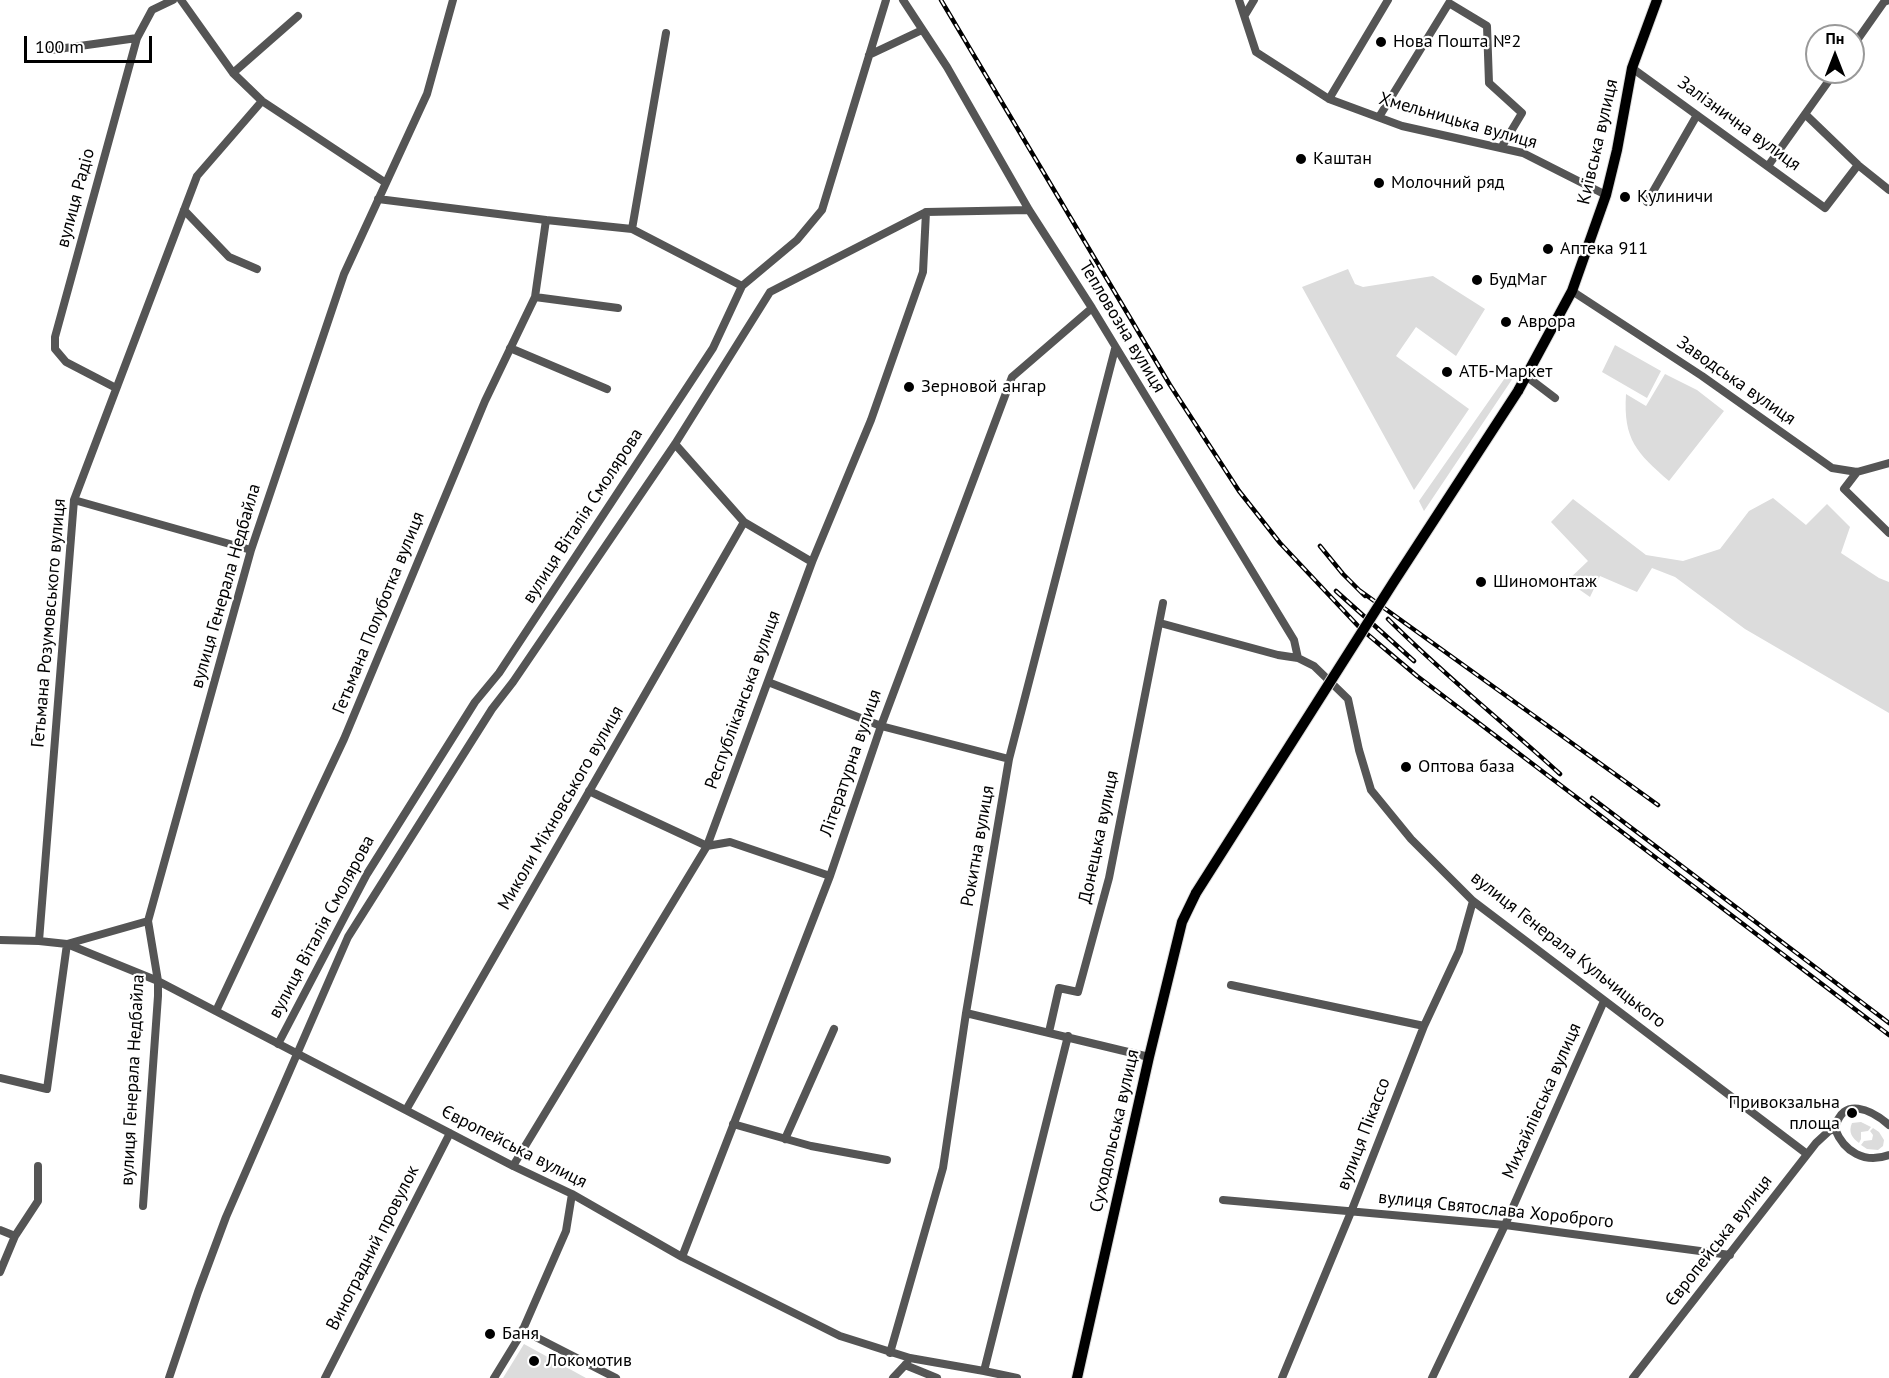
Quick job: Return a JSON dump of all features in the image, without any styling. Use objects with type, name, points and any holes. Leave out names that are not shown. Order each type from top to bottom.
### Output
[{"type":"main road","name":"Київська вулиця","points":[[1518,391],[1572,291],[1605,195],[1617,150],[1632,68],[1657,0]]},
{"type":"main road","name":"Суходольська вулиця","points":[[1077,1378],[1149,1057],[1182,922],[1196,894],[1518,391]]},
{"type":"street","name":"вулиця Радіо","points":[[116,388],[66,362],[55,349],[55,337],[137,38],[152,10],[172,0]]},
{"type":"street","points":[[180,0],[233,73],[262,101],[386,183]]},
{"type":"street","name":"вулиця Генерала Недбайла","points":[[143,1206],[158,981],[148,921],[251,550],[344,274],[427,94],[453,0]]},
{"type":"street","name":"вулиця Віталія Смолярова","points":[[278,1044],[366,874],[475,702],[500,673],[713,348],[742,286],[797,240],[822,210],[886,0]]},
{"type":"street","name":"Тепловозна вулиця","points":[[903,0],[947,67],[1029,210],[1092,308],[1294,640],[1298,658]]},
{"type":"street","name":"Хмельницька вулиця","points":[[1239,0],[1256,52],[1329,99],[1402,126],[1523,153],[1605,195]]},
{"type":"street","points":[[1245,15],[1254,0]]},
{"type":"street","points":[[1329,99],[1388,0]]},
{"type":"street","points":[[1865,29],[1884,2],[1889,0]]},
{"type":"street","points":[[1379,117],[1449,3],[1487,26],[1489,83],[1522,113],[1501,148]]},
{"type":"street","points":[[233,73],[298,16]]},
{"type":"street","points":[[869,55],[922,30]]},
{"type":"street","points":[[632,229],[666,33]]},
{"type":"street","points":[[51,50],[137,38]]},
{"type":"street","name":"Залізнична вулиця","points":[[1632,68],[1826,208],[1858,165]]},
{"type":"street","points":[[1768,166],[1826,84]]},
{"type":"street","name":"Гетьмана Розумовського вулиця","points":[[39,941],[74,500],[197,176],[262,101]]},
{"type":"street","points":[[1805,114],[1858,165],[1889,190]]},
{"type":"street","points":[[1647,202],[1697,115]]},
{"type":"street","points":[[378,198],[632,229],[742,286]]},
{"type":"street","points":[[184,210],[229,257],[257,269]]},
{"type":"street","name":"вулиця Віталія Смолярова","points":[[296,1053],[348,938],[492,710],[675,444],[770,292],[926,212],[1029,210]]},
{"type":"street","name":"Республіканська вулиця","points":[[513,1166],[707,846],[812,562],[871,420],[923,272],[926,212]]},
{"type":"street","name":"Гетьмана Полуботка вулиця","points":[[216,1011],[344,740],[484,401],[535,297],[546,220]]},
{"type":"street","name":"Заводська вулиця","points":[[1572,291],[1702,376],[1832,468],[1857,472],[1889,463]]},
{"type":"street","points":[[535,297],[618,308]]},
{"type":"street","name":"Літературна вулиця","points":[[682,1257],[830,876],[881,726],[1012,377],[1092,308]]},
{"type":"street","points":[[510,348],[607,389]]},
{"type":"street","name":"Рокитна вулиця","points":[[890,1353],[943,1168],[966,1013],[1009,759],[1115,349]]},
{"type":"street","points":[[1526,376],[1556,398]]},
{"type":"street","points":[[675,444],[744,522],[812,562]]},
{"type":"street","points":[[1857,472],[1844,489],[1889,533]]},
{"type":"street","points":[[74,500],[251,550]]},
{"type":"street","name":"Миколи Міхновського вулиця","points":[[406,1110],[744,522]]},
{"type":"street","name":"Донецька вулиця","points":[[1049,1032],[1059,988],[1078,992],[1085,970],[1109,878],[1163,603]]},
{"type":"street","points":[[1160,623],[1278,655],[1298,658]]},
{"type":"street","name":"вулиця Генерала Кульчицького","points":[[1298,658],[1314,666],[1348,699],[1359,750],[1371,790],[1411,838],[1473,901],[1807,1154]]},
{"type":"street","points":[[768,682],[881,726],[1009,759]]},
{"type":"street","points":[[589,791],[707,846],[730,842],[830,876]]},
{"type":"street","name":"вулиця Пікассо","points":[[1282,1378],[1351,1212],[1424,1026],[1459,951],[1473,901]]},
{"type":"street","points":[[0,1078],[47,1089],[67,944],[148,921]]},
{"type":"street","name":"Європейська вулиця","points":[[0,940],[67,944],[158,981],[513,1166],[572,1194],[682,1257],[840,1336],[890,1353],[908,1362],[984,1371],[1017,1378]]},
{"type":"street","points":[[1232,985],[1424,1026]]},
{"type":"street","name":"Михайлівська вулиця","points":[[1432,1378],[1505,1225],[1604,1000]]},
{"type":"street","points":[[966,1013],[1149,1057]]},
{"type":"street","points":[[785,1139],[834,1029]]},
{"type":"street","points":[[984,1371],[1068,1036]]},
{"type":"street","points":[[169,1378],[226,1218],[296,1053]]},
{"type":"street","points":[[1889,1125],[1866,1109],[1855,1108],[1839,1117],[1835,1128],[1843,1143],[1862,1157],[1873,1160],[1889,1155]]},
{"type":"street","points":[[733,1124],[811,1146],[887,1160]]},
{"type":"street","name":"Європейська вулиця","points":[[1633,1378],[1807,1154],[1822,1136],[1835,1128]]},
{"type":"street","name":"Виноградний провулок","points":[[325,1378],[450,1133]]},
{"type":"street","points":[[0,1272],[15,1236],[38,1201],[38,1166]]},
{"type":"street","points":[[494,1378],[522,1330],[566,1231],[572,1194]]},
{"type":"street","name":"вулиця Святослава Хороброго","points":[[1223,1200],[1505,1225],[1730,1255]]},
{"type":"street","points":[[0,1230],[15,1236]]},
{"type":"street","points":[[522,1330],[616,1378]]},
{"type":"street","points":[[893,1378],[908,1362],[937,1378]]},
{"type":"shaded area","points":[[1348,269],[1355,284],[1363,287],[1433,276],[1485,309],[1456,356],[1416,327],[1396,356],[1469,409],[1414,490],[1302,287]]},
{"type":"shaded area","points":[[1615,345],[1661,371],[1647,398],[1602,372]]},
{"type":"shaded area","points":[[1512,374],[1513,378],[1424,511],[1419,501],[1507,375]]},
{"type":"shaded area","points":[[1665,374],[1697,390],[1724,411],[1669,481],[1648,462],[1634,444],[1627,423],[1626,410],[1626,394],[1646,406]]},
{"type":"shaded area","points":[[1773,498],[1806,525],[1827,504],[1850,527],[1841,553],[1889,582],[1889,713],[1745,629],[1675,577],[1652,568],[1637,592],[1600,576],[1590,597],[1567,581],[1588,561],[1551,522],[1573,499],[1646,555],[1683,561],[1720,549],[1749,511]]},
{"type":"shaded area","points":[[1861,1122],[1871,1127],[1868,1131],[1861,1132],[1859,1143],[1853,1137],[1850,1129],[1852,1123]]},
{"type":"shaded area","points":[[1873,1128],[1884,1140],[1883,1146],[1878,1150],[1867,1149],[1861,1145],[1864,1141],[1872,1140],[1873,1135],[1870,1131]]},
{"type":"shaded area","name":"Локомотив","points":[[524,1344],[586,1378],[503,1378]]},
{"type":"railway","points":[[941,0],[1170,385],[1239,491],[1280,543],[1360,628],[1417,676],[1889,1035]]},
{"type":"railway","points":[[1320,546],[1365,596]]},
{"type":"railway","points":[[1359,590],[1658,805]]},
{"type":"railway","points":[[1336,591],[1414,661]]},
{"type":"railway","points":[[1388,619],[1560,774]]},
{"type":"railway","points":[[1592,798],[1889,1023]]},
{"type":"place","name":"Нова Пошта №2","points":[[1381,42]]},
{"type":"place","name":"Каштан","points":[[1301,159]]},
{"type":"place","name":"Молочний ряд","points":[[1379,183]]},
{"type":"place","name":"Кулиничи","points":[[1625,197]]},
{"type":"place","name":"Аптека 911","points":[[1548,249]]},
{"type":"place","name":"БудМаг","points":[[1477,280]]},
{"type":"place","name":"Аврора","points":[[1506,322]]},
{"type":"place","name":"АТБ-Маркет","points":[[1447,372]]},
{"type":"place","name":"Зерновой ангар","points":[[909,387]]},
{"type":"place","name":"Шиномонтаж","points":[[1481,582]]},
{"type":"place","name":"Оптова база","points":[[1406,767]]},
{"type":"place","name":"Привокзальна площа","points":[[1852,1113]]},
{"type":"place","name":"Баня","points":[[490,1334]]},
{"type":"place","name":"Локомотив","points":[[534,1361]]}]
